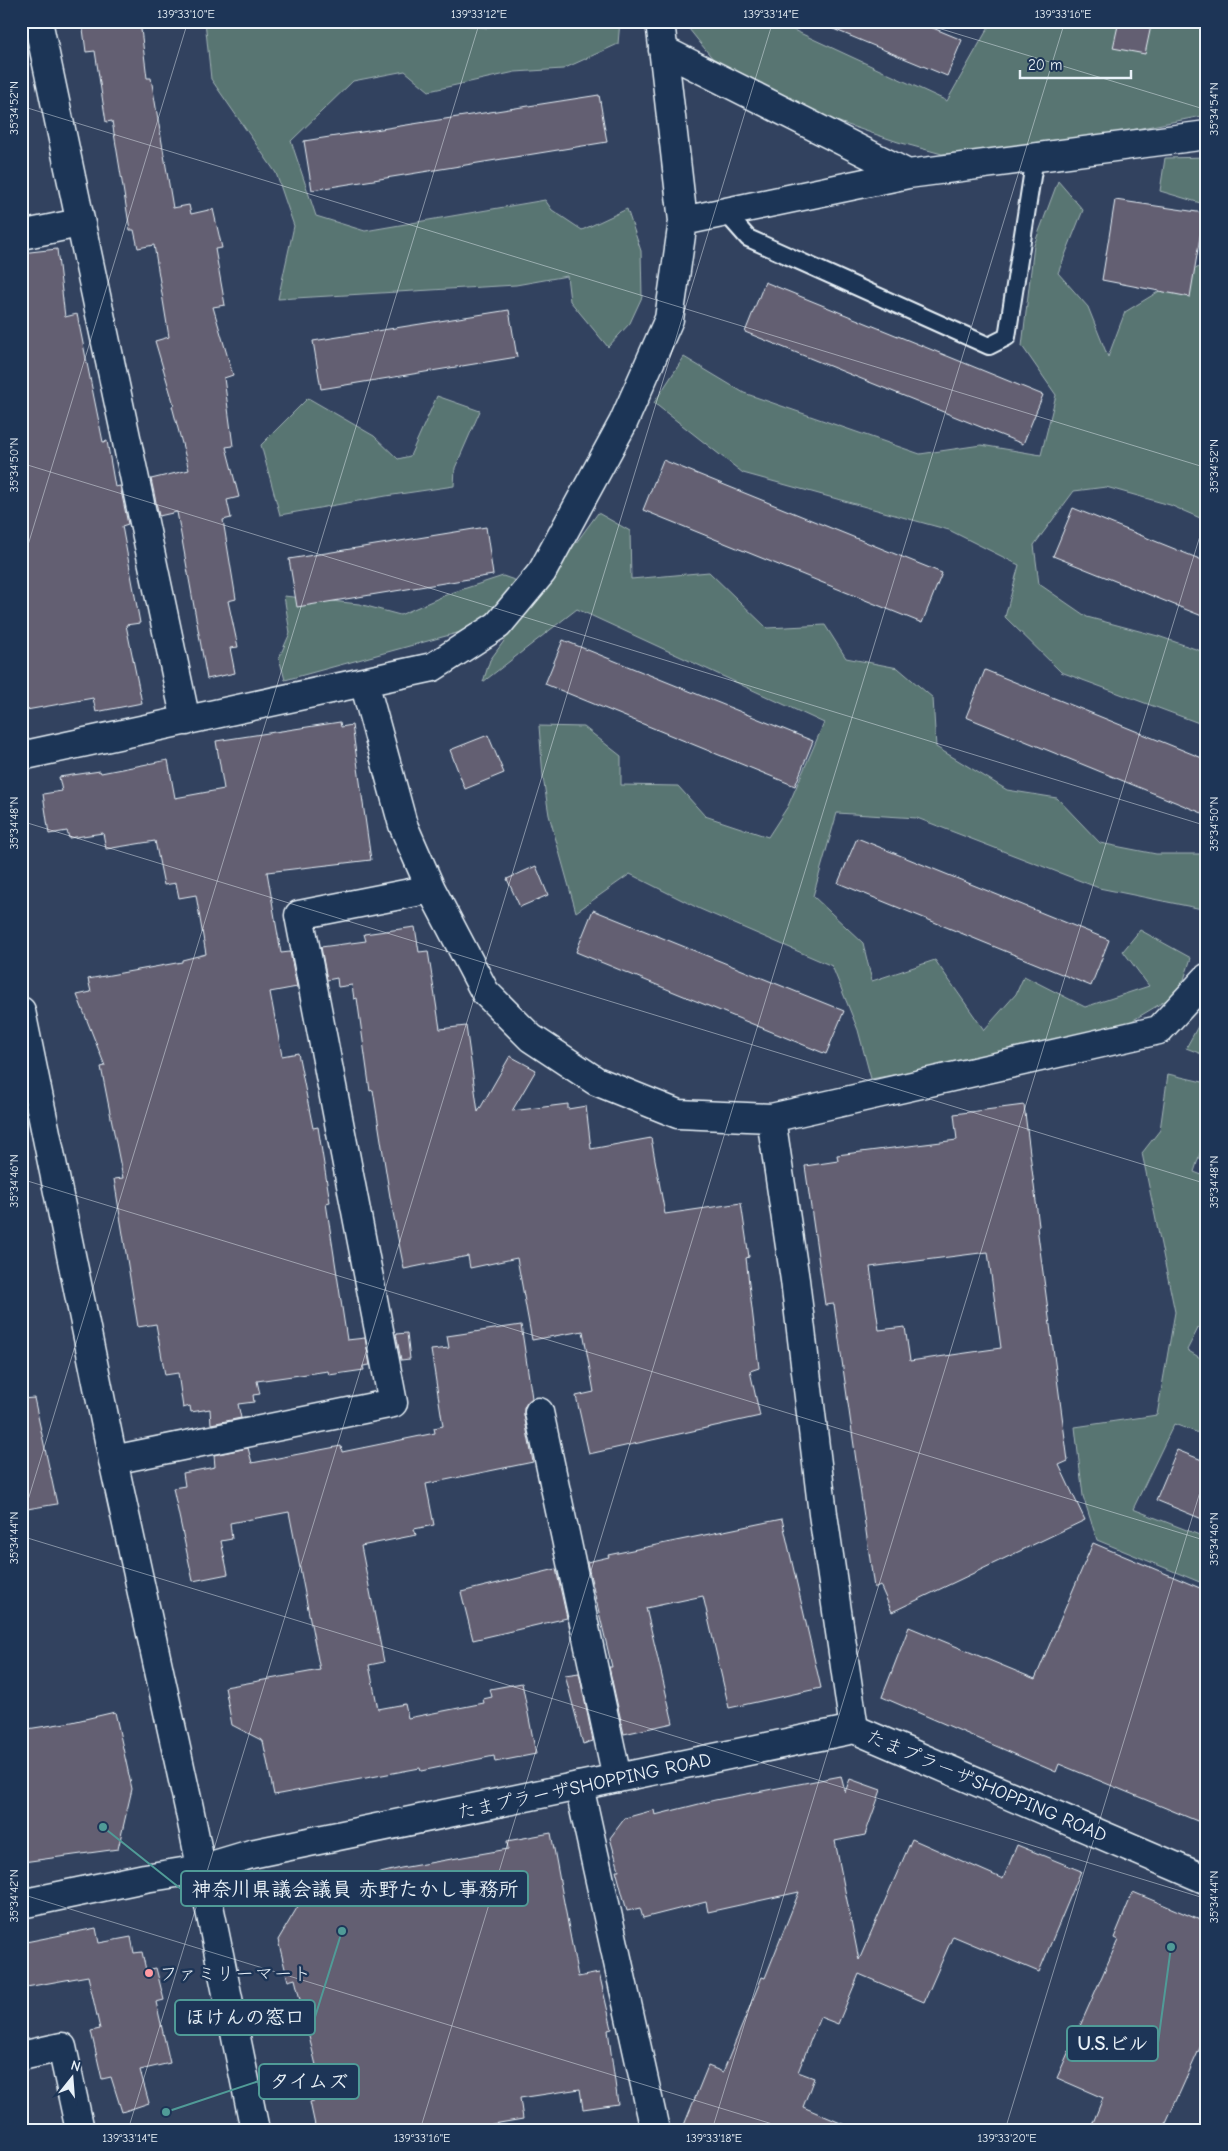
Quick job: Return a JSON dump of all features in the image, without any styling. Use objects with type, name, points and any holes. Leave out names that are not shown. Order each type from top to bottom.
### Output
[{"type":"street","points":[[38,21],[79,223],[186,721]]},
{"type":"street","points":[[21,756],[433,667],[498,625],[542,572],[623,423],[669,319],[683,220],[660,21]]},
{"type":"street","points":[[663,50],[908,174]]},
{"type":"street","points":[[683,220],[908,174],[1207,135]]},
{"type":"street","points":[[21,234],[79,223]]},
{"type":"street","points":[[364,682],[403,825],[431,888],[486,992],[531,1038],[596,1081],[678,1114],[771,1118],[1159,1030],[1207,978]]},
{"type":"street","points":[[113,1460],[393,1403],[299,915],[431,888]]},
{"type":"street","points":[[21,1011],[113,1460],[187,1798],[255,2130]]},
{"type":"street","points":[[771,1118],[795,1280],[823,1514],[854,1728]]},
{"type":"street","points":[[540,1412],[617,1778]]},
{"type":"street","name":"たまプラーザSHOPPING ROAD","points":[[21,1904],[145,1878],[201,1869],[251,1854],[854,1728],[1207,1880]]},
{"type":"street","points":[[579,1786],[654,2130]]},
{"type":"street","points":[[21,2056],[62,2047],[80,2130]]},
{"type":"lane","points":[[725,212],[748,238],[989,346],[1007,337],[1035,157]]},
{"type":"green space","points":[[205,21],[328,21],[355,27],[425,21],[488,28],[500,21],[620,21],[618,44],[563,69],[515,72],[429,91],[405,71],[353,81],[291,141],[316,216],[365,231],[545,200],[552,210],[582,230],[627,209],[641,251],[642,297],[630,323],[608,347],[570,301],[567,276],[516,285],[278,299],[294,226],[276,173],[211,79]]},
{"type":"green space","points":[[686,21],[774,21],[947,101],[992,21],[1207,21],[1207,115],[1056,145],[942,154],[898,142],[795,107],[717,64],[685,24]]},
{"type":"green space","points":[[1207,157],[1207,205],[1160,191],[1165,158]]},
{"type":"green space","points":[[1058,181],[1083,210],[1058,273],[1088,307],[1108,357],[1125,312],[1207,262],[1207,521],[1170,505],[1106,487],[1074,491],[1034,545],[1039,584],[1087,617],[1158,636],[1207,653],[1207,726],[1061,672],[1005,617],[1019,565],[949,530],[743,473],[654,403],[684,357],[744,393],[920,454],[981,445],[1041,455],[1056,395],[1022,346],[1034,245]]},
{"type":"green space","points":[[437,396],[480,411],[455,468],[454,486],[280,515],[261,445],[308,398],[374,436],[398,459],[410,456]]},
{"type":"green space","points":[[598,513],[630,531],[631,579],[709,572],[767,628],[825,625],[846,658],[898,668],[933,698],[936,747],[1007,790],[1057,798],[1100,843],[1156,854],[1207,854],[1207,910],[1099,888],[917,818],[837,813],[813,896],[863,943],[872,981],[935,960],[984,1030],[1016,994],[1024,976],[1085,1007],[1149,986],[1123,951],[1140,930],[1191,958],[1180,992],[1110,1034],[871,1079],[858,1030],[832,966],[700,909],[630,874],[576,912],[549,815],[543,777],[539,726],[584,727],[621,756],[621,785],[678,786],[705,816],[768,837],[788,806],[824,723],[577,609],[483,682],[490,660]]},
{"type":"green space","points":[[503,576],[520,582],[508,607],[468,630],[285,680],[279,658],[290,633],[284,596],[359,604],[400,615],[448,594]]},
{"type":"green space","points":[[1207,1010],[1207,1056],[1186,1048]]},
{"type":"green space","points":[[1168,1074],[1207,1083],[1207,1131],[1194,1172],[1207,1177],[1207,1311],[1187,1350],[1207,1362],[1207,1436],[1174,1424],[1133,1509],[1207,1538],[1207,1585],[1097,1540],[1083,1496],[1075,1427],[1157,1415],[1175,1312],[1142,1153],[1160,1130]]},
{"type":"building","points":[[82,21],[140,21],[147,78],[151,78],[173,208],[189,205],[191,214],[213,209],[222,248],[215,249],[225,305],[213,307],[233,375],[224,378],[233,446],[226,447],[239,497],[227,500],[231,518],[223,520],[236,599],[228,601],[238,647],[230,648],[235,673],[207,679],[177,512],[159,516],[151,479],[189,470],[172,406],[174,405],[155,341],[169,337],[154,245],[138,248],[134,230],[130,230],[112,121],[106,122],[95,51],[86,52]]},
{"type":"building","points":[[814,21],[916,21],[962,40],[947,76]]},
{"type":"building","points":[[1119,21],[1152,21],[1145,54],[1113,48]]},
{"type":"building","points":[[599,95],[607,142],[312,190],[304,141]]},
{"type":"building","points":[[1115,200],[1204,213],[1190,297],[1102,280]]},
{"type":"building","points":[[57,249],[65,317],[77,314],[103,442],[107,441],[115,487],[120,486],[128,524],[122,526],[140,623],[126,625],[142,703],[96,712],[93,698],[21,711],[21,253]]},
{"type":"building","points":[[765,282],[1043,395],[1023,444],[745,332]]},
{"type":"building","points":[[509,310],[517,357],[321,389],[313,341]]},
{"type":"building","points":[[663,460],[942,573],[922,623],[643,510]]},
{"type":"building","points":[[1073,508],[1207,562],[1207,618],[1053,556]]},
{"type":"building","points":[[486,527],[493,575],[297,607],[289,559]]},
{"type":"building","points":[[563,640],[813,741],[795,786],[545,684]]},
{"type":"building","points":[[985,670],[1207,760],[1207,815],[966,717]]},
{"type":"building","points":[[340,722],[341,727],[352,725],[371,860],[267,872],[281,953],[290,952],[297,987],[270,992],[282,1056],[298,1053],[313,1128],[318,1127],[330,1202],[326,1203],[347,1340],[365,1338],[370,1365],[363,1366],[364,1370],[329,1375],[328,1371],[257,1381],[260,1394],[253,1395],[254,1402],[238,1404],[241,1418],[211,1424],[210,1409],[191,1412],[190,1406],[183,1408],[178,1373],[165,1375],[156,1324],[138,1327],[114,1179],[123,1178],[101,1067],[105,1066],[77,995],[91,992],[88,979],[182,962],[182,960],[206,954],[196,895],[179,898],[176,883],[164,885],[155,841],[106,849],[103,833],[69,838],[67,831],[49,834],[43,794],[62,791],[59,777],[100,771],[101,773],[168,760],[175,798],[224,789],[216,741]]},
{"type":"building","points":[[488,735],[504,773],[465,789],[450,750]]},
{"type":"building","points":[[857,838],[1109,940],[1091,986],[838,883]]},
{"type":"building","points":[[536,866],[548,895],[520,907],[507,879]]},
{"type":"building","points":[[593,910],[844,1011],[826,1054],[576,952]]},
{"type":"building","points":[[415,927],[419,952],[428,951],[440,1029],[466,1026],[478,1112],[510,1056],[536,1070],[512,1111],[568,1104],[568,1109],[586,1106],[591,1149],[651,1138],[665,1214],[741,1203],[749,1257],[746,1258],[759,1368],[750,1371],[760,1416],[589,1454],[576,1396],[594,1392],[583,1331],[532,1340],[517,1258],[470,1268],[468,1256],[404,1269],[390,1197],[373,1090],[370,1091],[357,998],[354,999],[352,985],[338,987],[337,978],[327,980],[321,947],[366,941],[364,934]]},
{"type":"building","points":[[1024,1105],[1039,1226],[1037,1227],[1068,1461],[1059,1465],[1085,1520],[892,1612],[880,1585],[874,1588],[834,1304],[825,1305],[805,1166],[838,1161],[837,1155],[957,1140],[954,1114]],"holes":[[[988,1252],[1001,1348],[910,1361],[905,1327],[879,1330],[870,1267]]]},
{"type":"building","points":[[521,1325],[532,1398],[524,1407],[524,1415],[533,1462],[426,1484],[434,1525],[414,1529],[416,1535],[361,1546],[384,1662],[369,1665],[378,1709],[405,1704],[408,1718],[484,1703],[483,1699],[492,1697],[490,1689],[522,1683],[536,1754],[495,1762],[494,1756],[421,1771],[420,1768],[274,1795],[263,1741],[232,1725],[225,1687],[320,1670],[289,1512],[230,1523],[232,1539],[221,1541],[228,1574],[193,1581],[173,1488],[185,1486],[183,1473],[215,1467],[214,1455],[248,1448],[252,1463],[341,1446],[342,1452],[435,1433],[434,1428],[443,1426],[431,1350],[449,1348],[447,1336]]},
{"type":"building","points":[[407,1333],[410,1359],[401,1360],[396,1334]]},
{"type":"building","points":[[34,1398],[57,1504],[21,1510],[21,1399]]},
{"type":"building","points":[[1177,1450],[1207,1462],[1207,1521],[1156,1500]]},
{"type":"building","points":[[782,1519],[821,1688],[729,1708],[703,1596],[646,1608],[673,1723],[624,1734],[609,1667],[612,1667],[587,1562],[609,1557],[608,1555]]},
{"type":"building","points":[[1093,1543],[1207,1591],[1207,1825],[1059,1764],[1056,1772],[882,1697],[909,1627],[1035,1679]]},
{"type":"building","points":[[556,1569],[567,1618],[473,1640],[461,1592]]},
{"type":"building","points":[[579,1673],[593,1741],[583,1744],[565,1675]]},
{"type":"building","points":[[115,1712],[132,1789],[118,1849],[23,1862],[21,1847],[21,1730],[72,1722]]},
{"type":"building","points":[[841,1776],[845,1792],[850,1779],[881,1790],[865,1835],[835,1841],[859,1960],[912,1839],[1003,1879],[1017,1845],[1081,1871],[1039,1972],[953,1936],[924,2002],[859,1974],[838,2024],[820,2017],[798,2072],[814,2078],[803,2107],[857,2130],[682,2130],[708,2066],[723,2072],[762,1977],[765,1978],[799,1892],[708,1912],[706,1902],[643,1918],[640,1908],[627,1911],[616,1870],[619,1870],[610,1838],[625,1818],[654,1810],[655,1815],[715,1800]]},
{"type":"building","points":[[551,1833],[578,1977],[599,1973],[612,2029],[608,2030],[618,2104],[583,2109],[580,2089],[520,2098],[523,2119],[458,2130],[316,2130],[310,2102],[324,2098],[295,1979],[288,1981],[278,1940],[307,1891],[401,1868],[508,1849],[507,1841]]},
{"type":"building","points":[[1133,1892],[1207,1923],[1207,2032],[1163,2130],[1090,2130],[1103,2098],[1057,2078],[1118,1940],[1114,1938]]},
{"type":"building","points":[[96,1928],[99,1943],[131,1937],[134,1953],[142,1952],[146,1970],[156,1968],[164,2000],[156,2002],[170,2063],[140,2070],[149,2103],[122,2112],[111,2077],[102,2079],[91,2031],[100,2029],[88,1976],[21,1988],[21,1943]]},
{"type":"place","name":"神奈川県議会議員 赤野たかし事務所","points":[[103,1827]]},
{"type":"place","name":"ほけんの窓口","points":[[342,1931]]},
{"type":"place","name":"U.S.ビル","points":[[1171,1947]]},
{"type":"place","name":"ファミリーマート","points":[[149,1973]]},
{"type":"place","name":"タイムズ","points":[[166,2112]]}]
